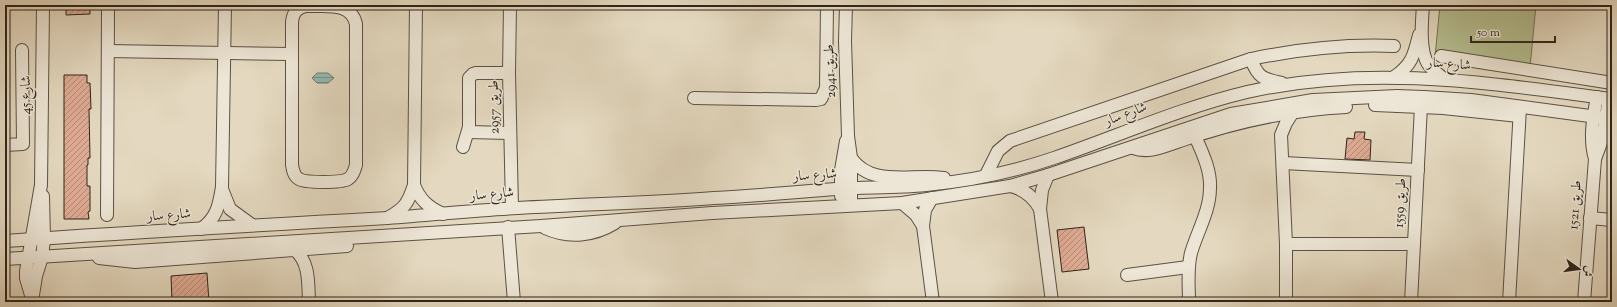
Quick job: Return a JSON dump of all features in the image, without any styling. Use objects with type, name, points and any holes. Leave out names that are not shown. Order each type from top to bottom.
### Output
[{"type":"street","name":"شارع 45","points":[[33,301],[36,276],[42,257],[38,239],[42,143],[43,5]]},
{"type":"street","points":[[107,215],[108,5]]},
{"type":"street","points":[[201,229],[211,222],[216,213],[222,188],[225,5]]},
{"type":"street","points":[[388,218],[402,209],[407,203],[414,185],[416,5]]},
{"type":"street","name":"طريق 2957","points":[[510,5],[509,72],[512,208]]},
{"type":"street","points":[[694,98],[816,100],[821,98],[826,88],[827,5]]},
{"type":"street","name":"طريق 2941","points":[[846,5],[845,41],[848,136],[851,158],[846,188]]},
{"type":"street","points":[[1423,5],[1422,26],[1424,51],[1427,62],[1433,70],[1444,79]]},
{"type":"street","points":[[300,7],[342,7],[349,10],[354,16],[356,24],[356,166],[354,173],[349,179],[342,182],[304,181],[297,178],[293,172],[291,54],[292,16],[300,7]]},
{"type":"street","points":[[1394,77],[1406,69],[1412,60],[1422,26]]},
{"type":"street","points":[[827,40],[845,41]]},
{"type":"street","points":[[986,175],[998,151],[1010,141],[1252,59],[1300,50],[1347,45],[1394,46]]},
{"type":"street","points":[[22,50],[23,144]]},
{"type":"street","points":[[108,51],[291,54]]},
{"type":"street","points":[[1441,56],[1612,83]]},
{"type":"street","points":[[1252,59],[1255,69],[1260,76],[1267,80],[1288,84]]},
{"type":"street","points":[[1479,82],[1497,65]]},
{"type":"street","points":[[463,147],[468,132],[469,81],[471,76],[476,73],[509,72]]},
{"type":"street","name":"شارع سار","points":[[5,241],[388,218],[512,208],[713,198],[846,188],[924,185],[955,181],[1026,167],[1052,159],[1184,109],[1246,92],[1288,84],[1344,78],[1394,77],[1444,79],[1611,99]]},
{"type":"street","points":[[5,259],[619,221],[712,213],[902,203],[1010,186],[1048,176],[1231,114],[1313,100],[1397,96],[1424,97],[1471,100],[1519,112]]},
{"type":"street","name":"طريق 1521","points":[[1595,159],[1591,139],[1597,97]]},
{"type":"street","name":"طريق 1521","points":[[1584,302],[1595,159],[1609,119],[1611,99]]},
{"type":"street","points":[[1132,147],[1149,150],[1260,118],[1293,112],[1362,106],[1421,106],[1609,119]]},
{"type":"street","name":"طريق 1559","points":[[1411,302],[1421,106]]},
{"type":"street","points":[[1286,302],[1286,244],[1281,135],[1293,112]]},
{"type":"street","points":[[1509,302],[1519,112]]},
{"type":"street","points":[[1260,118],[1270,123],[1281,135]]},
{"type":"street","points":[[468,132],[510,133]]},
{"type":"street","name":"طريق 2941","points":[[847,205],[842,158],[848,136]]},
{"type":"street","points":[[1189,302],[1188,267],[1196,239],[1206,214],[1210,189],[1209,171],[1195,136]]},
{"type":"street","points":[[5,145],[42,143]]},
{"type":"street","points":[[851,158],[861,170],[875,176],[936,177],[955,181]]},
{"type":"street","points":[[1283,163],[1418,170]]},
{"type":"street","points":[[1048,176],[1042,190],[1040,209],[1052,302]]},
{"type":"street","points":[[414,185],[422,201],[432,209],[443,214]]},
{"type":"street","points":[[1010,186],[1027,192],[1040,209]]},
{"type":"street","points":[[222,188],[230,209],[252,225]]},
{"type":"street","points":[[932,198],[925,210],[923,226],[933,302]]},
{"type":"street","points":[[902,203],[916,215],[923,226]]},
{"type":"street","points":[[1590,218],[1612,220]]},
{"type":"street","points":[[508,227],[514,302]]},
{"type":"street","points":[[82,255],[115,261],[135,262],[349,246],[356,244],[366,237]]},
{"type":"street","name":"شارع 45","points":[[33,301],[26,278],[26,271],[29,258],[38,239]]},
{"type":"street","points":[[1286,244],[1414,244]]},
{"type":"street","points":[[307,267],[312,256],[319,248]]},
{"type":"street","points":[[294,250],[301,256],[307,267],[309,302]]},
{"type":"street","points":[[1127,275],[1188,267]]},
{"type":"green space","points":[[1440,5],[1536,5],[1530,67],[1435,57]]},
{"type":"water","points":[[317,73],[328,73],[334,78],[328,83],[317,83],[312,78]]},
{"type":"building","points":[[66,5],[90,5],[90,14],[66,15]]},
{"type":"building","points":[[64,75],[87,75],[87,83],[90,83],[90,158],[88,158],[87,165],[87,186],[90,186],[90,211],[88,212],[89,219],[64,219]]},
{"type":"building","points":[[1355,132],[1365,132],[1364,139],[1371,140],[1370,160],[1345,159],[1347,138],[1354,139]]},
{"type":"building","points":[[1084,227],[1089,269],[1062,272],[1057,230]]},
{"type":"building","points":[[207,273],[209,302],[172,302],[171,276]]}]
